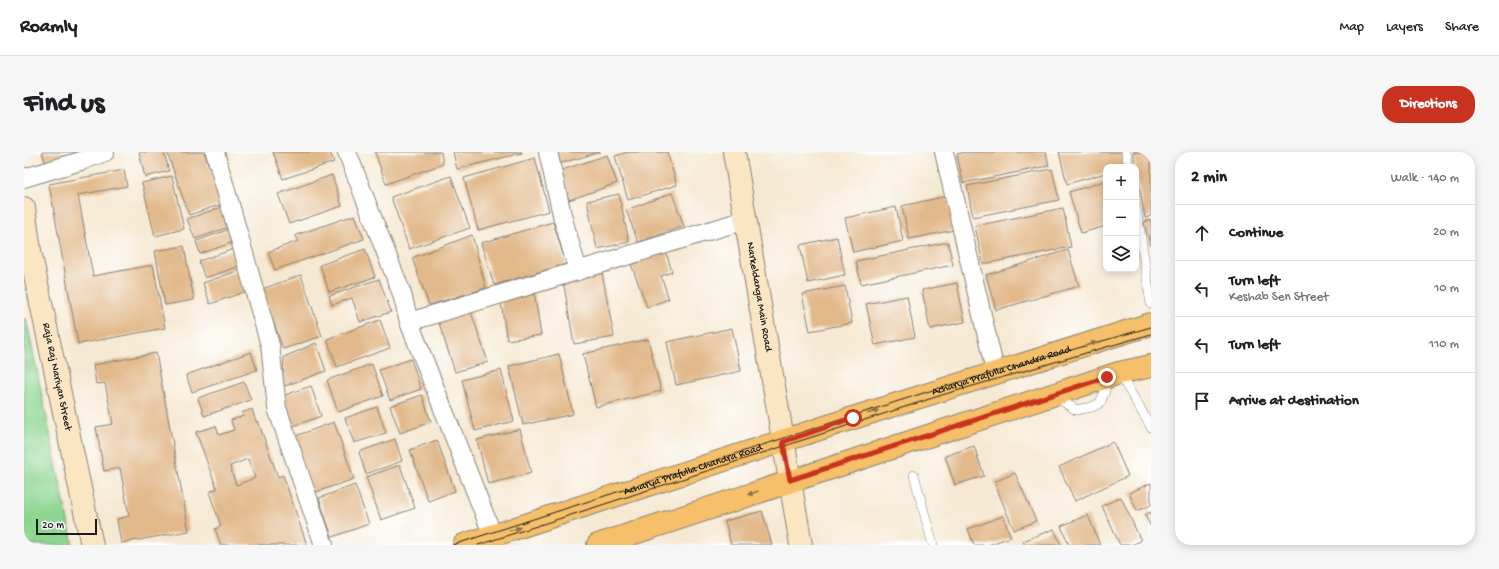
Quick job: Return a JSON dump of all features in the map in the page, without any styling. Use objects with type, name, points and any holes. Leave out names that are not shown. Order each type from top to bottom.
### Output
[{"type":"main road","name":"Narkeldanga Main Road","points":[[734,152],[801,545]]},
{"type":"main road","name":"Raja Raj Nariyan Street","points":[[24,208],[27,251],[92,545]]},
{"type":"main road","name":"Acharya Prafulla Chandra Road","points":[[464,545],[853,418],[1151,324]]},
{"type":"main road","points":[[598,545],[790,480],[1053,394],[1113,375],[1151,366]]},
{"type":"street","points":[[24,178],[82,161],[105,152]]},
{"type":"street","points":[[215,152],[270,345],[277,408],[324,545]]},
{"type":"street","points":[[347,152],[402,294],[409,322],[493,536]]},
{"type":"street","points":[[548,152],[563,219],[578,271]]},
{"type":"street","points":[[944,152],[996,374]]},
{"type":"street","points":[[409,322],[745,220]]},
{"type":"lane","points":[[1126,152],[1128,164]]},
{"type":"lane","points":[[1139,226],[1151,304]]},
{"type":"lane","points":[[1113,375],[1151,427]]},
{"type":"lane","points":[[914,475],[933,545]]},
{"type":"green space","points":[[26,318],[73,545],[24,545],[24,319]]},
{"type":"building","points":[[42,152],[76,152],[78,156],[47,167]]},
{"type":"building","points":[[139,152],[164,152],[169,171],[145,177]]},
{"type":"building","points":[[167,152],[204,152],[222,204],[189,215]]},
{"type":"building","points":[[273,152],[330,152],[334,162],[283,179]]},
{"type":"building","points":[[375,152],[441,152],[443,164],[386,184]]},
{"type":"building","points":[[453,152],[522,152],[522,153],[457,169]]},
{"type":"building","points":[[555,152],[600,152],[558,164]]},
{"type":"building","points":[[628,152],[667,152],[677,185],[628,200],[615,156]]},
{"type":"building","points":[[965,152],[1046,152],[1049,166],[963,183],[957,154]]},
{"type":"building","points":[[1059,152],[1122,152],[1125,164],[1103,164],[1103,174],[1067,184]]},
{"type":"building","points":[[1133,152],[1151,152],[1151,216],[1145,218],[1139,185],[1139,164],[1135,164]]},
{"type":"building","points":[[607,155],[617,183],[569,200],[559,171]]},
{"type":"building","points":[[535,158],[549,211],[478,230],[464,178]]},
{"type":"building","points":[[1052,169],[1059,200],[973,217],[967,186]]},
{"type":"building","points":[[124,170],[127,186],[78,195],[93,276],[153,265],[165,328],[78,344],[49,184]]},
{"type":"building","points":[[332,175],[342,206],[289,224],[278,194]]},
{"type":"building","points":[[172,176],[184,229],[155,236],[142,183]]},
{"type":"building","points":[[451,176],[470,228],[409,249],[391,197]]},
{"type":"building","points":[[1103,182],[1103,227],[1081,233],[1069,192]]},
{"type":"building","points":[[672,193],[684,226],[638,242],[626,210]]},
{"type":"building","points":[[619,194],[629,242],[597,249],[587,201]]},
{"type":"building","points":[[947,196],[954,230],[909,239],[902,206]]},
{"type":"building","points":[[222,207],[229,227],[195,239],[187,219]]},
{"type":"building","points":[[896,207],[903,241],[853,252],[845,218]]},
{"type":"building","points":[[1063,208],[1071,247],[983,264],[975,226]]},
{"type":"building","points":[[355,215],[364,239],[275,270],[268,252],[298,241],[296,235]]},
{"type":"building","points":[[1151,220],[1151,245],[1150,245],[1144,222]]},
{"type":"building","points":[[553,222],[566,264],[494,285],[481,243]]},
{"type":"building","points":[[230,229],[234,242],[200,254],[196,241]]},
{"type":"building","points":[[472,235],[486,288],[429,305],[412,258]]},
{"type":"building","points":[[837,237],[845,275],[808,283],[800,245]]},
{"type":"building","points":[[948,242],[953,265],[861,284],[856,261]]},
{"type":"building","points":[[184,246],[194,300],[165,305],[155,251]]},
{"type":"building","points":[[234,249],[240,266],[205,278],[199,261]]},
{"type":"building","points":[[365,249],[375,277],[329,292],[320,265]]},
{"type":"building","points":[[1068,250],[1079,286],[996,310],[986,275]]},
{"type":"building","points":[[666,252],[672,272],[661,276],[669,299],[647,307],[631,264]]},
{"type":"building","points":[[240,270],[247,291],[210,304],[203,283]]},
{"type":"building","points":[[602,273],[614,337],[574,344],[563,280]]},
{"type":"building","points":[[301,275],[322,336],[283,349],[262,289]]},
{"type":"building","points":[[379,279],[391,312],[360,322],[352,298],[332,305],[329,296]]},
{"type":"building","points":[[957,283],[965,322],[930,329],[922,290]]},
{"type":"building","points":[[845,286],[852,323],[810,331],[802,294]]},
{"type":"building","points":[[534,291],[541,335],[507,340],[500,296]]},
{"type":"building","points":[[907,296],[915,337],[875,345],[866,304]]},
{"type":"building","points":[[470,309],[488,362],[455,372],[438,320]]},
{"type":"building","points":[[380,320],[390,348],[337,367],[327,339]]},
{"type":"building","points":[[732,328],[741,371],[676,385],[667,342]]},
{"type":"building","points":[[648,339],[661,391],[596,407],[583,354]]},
{"type":"building","points":[[316,343],[326,371],[282,387],[284,357]]},
{"type":"building","points":[[251,352],[257,370],[192,392],[186,375]]},
{"type":"building","points":[[156,353],[189,531],[121,543],[117,519],[129,516],[120,468],[104,471],[96,427],[113,424],[105,383],[96,384],[93,365]]},
{"type":"building","points":[[559,354],[573,414],[523,425],[509,366]]},
{"type":"building","points":[[411,359],[421,389],[390,400],[379,370]]},
{"type":"building","points":[[372,364],[383,396],[338,412],[327,380]]},
{"type":"building","points":[[501,370],[514,421],[475,431],[462,380]]},
{"type":"building","points":[[244,382],[251,400],[204,416],[198,398]]},
{"type":"building","points":[[311,386],[321,416],[293,426],[282,396]]},
{"type":"building","points":[[422,395],[431,422],[400,433],[390,406]]},
{"type":"building","points":[[377,407],[386,433],[354,443],[345,418]]},
{"type":"building","points":[[252,409],[256,422],[258,421],[278,477],[283,475],[307,545],[221,545],[215,529],[221,526],[209,492],[217,489],[196,432],[216,426],[219,435],[234,430],[231,420],[244,416],[242,413]],"holes":[[[248,459],[255,478],[236,485],[230,466]]]},
{"type":"building","points":[[334,422],[354,479],[313,493],[293,437]]},
{"type":"building","points":[[520,429],[531,473],[488,484],[477,440]]},
{"type":"building","points":[[395,439],[402,461],[366,474],[359,452]]},
{"type":"building","points":[[437,440],[455,491],[428,501],[410,450]]},
{"type":"building","points":[[1113,442],[1128,476],[1075,501],[1059,467]]},
{"type":"building","points":[[974,446],[984,476],[955,485],[945,456]]},
{"type":"building","points":[[400,465],[415,508],[381,520],[366,477]]},
{"type":"building","points":[[1015,473],[1036,521],[1014,530],[994,482]]},
{"type":"building","points":[[1151,483],[1151,505],[1137,511],[1129,493]]},
{"type":"building","points":[[355,485],[369,524],[332,537],[319,498]]},
{"type":"building","points":[[1121,497],[1141,541],[1131,545],[1120,545],[1102,506]]},
{"type":"building","points":[[762,511],[772,545],[731,545],[725,521]]},
{"type":"building","points":[[1151,512],[1151,527],[1145,515]]},
{"type":"building","points":[[1088,515],[1100,545],[1069,545],[1061,526]]},
{"type":"building","points":[[1003,516],[1011,537],[988,545],[974,545],[968,529]]},
{"type":"building","points":[[1054,529],[1061,545],[1025,545],[1023,541]]},
{"type":"tram line","points":[[453,545],[939,388],[1151,327]]},
{"type":"tram line","points":[[478,545],[942,395],[1151,334]]},
{"type":"route","points":[[853,418],[783,442],[790,480],[1107,377]]}]
